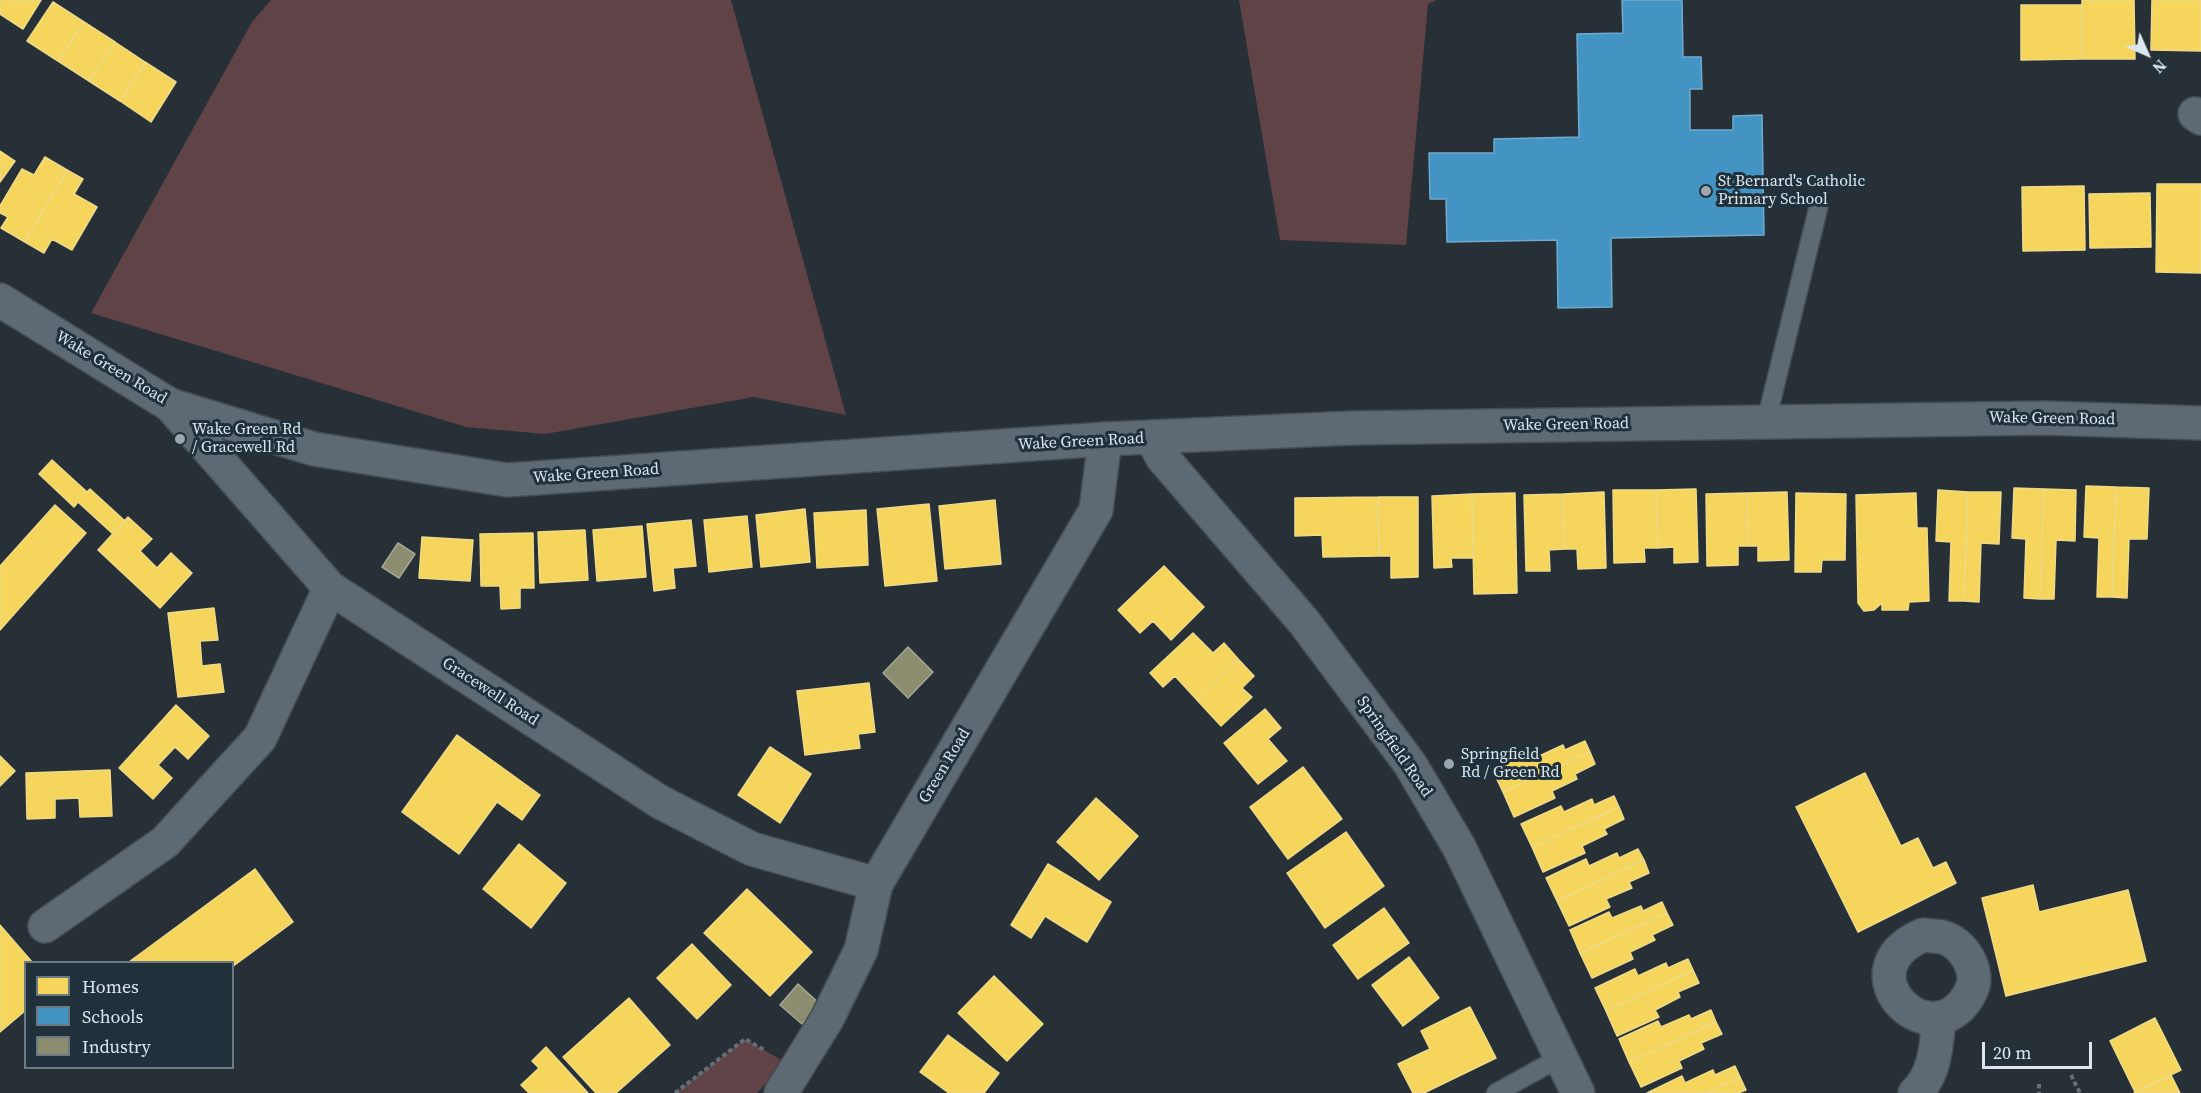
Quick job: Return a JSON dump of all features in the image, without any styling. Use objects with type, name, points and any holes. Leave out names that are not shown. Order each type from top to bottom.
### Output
[{"type":"street","name":"Wake Green Road","points":[[0,300],[170,405],[314,449],[507,480],[1105,439],[1352,428],[2045,418],[2201,423]]},
{"type":"street","name":"Gracewell Road","points":[[170,405],[330,588],[660,802],[752,849],[876,884]]},
{"type":"street","name":"Springfield Road","points":[[1152,437],[1162,457],[1304,622],[1410,764],[1459,847],[1578,1093]]},
{"type":"street","name":"Green Road","points":[[781,1093],[828,1018],[861,950],[876,884],[1096,510],[1105,439]]},
{"type":"street","points":[[45,926],[165,842],[260,738],[330,588]]},
{"type":"street","points":[[1915,1093],[1927,1080],[1933,1061],[1939,1019]]},
{"type":"lane","points":[[1766,422],[1820,205]]},
{"type":"lane","points":[[1497,1093],[1561,1057]]},
{"type":"path","points":[[675,1093],[745,1039],[775,1056]]},
{"type":"path","points":[[2071,1075],[2080,1093]]},
{"type":"path","points":[[2039,1084],[2039,1093]]},
{"type":"shaded area","points":[[271,0],[731,0],[846,415],[754,397],[545,434],[466,427],[91,313],[252,22]]},
{"type":"shaded area","points":[[1239,0],[1437,0],[1428,4],[1406,245],[1280,240]]},
{"type":"shaded area","points":[[745,1039],[785,1062],[757,1093],[675,1093]]},
{"type":"building: Homes","points":[[0,0],[41,0],[23,29],[0,14]]},
{"type":"building: Homes","points":[[2082,0],[2134,0],[2135,59],[2082,59]]},
{"type":"building: Homes","points":[[2152,0],[2201,0],[2201,51],[2151,50]]},
{"type":"building: Homes","points":[[53,2],[84,22],[58,61],[27,41]]},
{"type":"building: Homes","points":[[2021,5],[2082,5],[2082,59],[2021,60]]},
{"type":"building: Homes","points":[[84,22],[115,42],[89,81],[58,61]]},
{"type":"building: Homes","points":[[115,42],[145,62],[120,101],[89,81]]},
{"type":"building: Homes","points":[[145,62],[176,82],[151,122],[120,101]]},
{"type":"building: Homes","points":[[0,151],[15,161],[0,182]]},
{"type":"building: Homes","points":[[45,157],[67,170],[25,242],[1,228],[8,217],[0,213],[0,206],[22,169],[34,175]]},
{"type":"building: Homes","points":[[67,170],[83,179],[74,194],[97,207],[72,250],[52,239],[44,253],[25,242]]},
{"type":"building: Homes","points":[[2157,184],[2201,184],[2201,273],[2156,272]]},
{"type":"building: Homes","points":[[2084,186],[2085,250],[2023,251],[2022,187]]},
{"type":"building: Homes","points":[[2150,193],[2151,247],[2090,248],[2089,194]]},
{"type":"building: Homes","points":[[52,460],[87,492],[90,489],[125,521],[113,534],[78,502],[74,507],[39,474]]},
{"type":"building: Homes","points":[[2086,486],[2116,487],[2112,597],[2097,597],[2099,538],[2084,537]]},
{"type":"building: Homes","points":[[2116,487],[2149,488],[2147,539],[2129,539],[2127,598],[2112,597]]},
{"type":"building: Homes","points":[[2014,488],[2044,489],[2040,599],[2024,598],[2026,539],[2012,538]]},
{"type":"building: Homes","points":[[1696,489],[1698,562],[1674,563],[1674,547],[1658,548],[1656,490]]},
{"type":"building: Homes","points":[[2044,489],[2076,490],[2075,541],[2056,540],[2054,599],[2040,599]]},
{"type":"building: Homes","points":[[1613,490],[1656,490],[1658,548],[1644,548],[1645,562],[1614,563]]},
{"type":"building: Homes","points":[[1938,490],[1968,492],[1964,601],[1949,601],[1951,542],[1936,541]]},
{"type":"building: Homes","points":[[1604,492],[1606,568],[1578,569],[1577,549],[1564,549],[1563,494]]},
{"type":"building: Homes","points":[[1787,492],[1789,560],[1758,561],[1758,546],[1748,546],[1747,493]]},
{"type":"building: Homes","points":[[1968,492],[2001,492],[1999,544],[1981,543],[1979,602],[1964,601]]},
{"type":"building: Homes","points":[[1515,493],[1517,593],[1474,594],[1472,494]]},
{"type":"building: Homes","points":[[1747,493],[1748,546],[1738,546],[1738,565],[1707,566],[1706,494]]},
{"type":"building: Homes","points":[[1796,493],[1846,494],[1845,560],[1822,560],[1821,572],[1795,572]]},
{"type":"building: Homes","points":[[1916,493],[1917,528],[1927,528],[1929,601],[1909,602],[1908,610],[1882,610],[1882,603],[1874,610],[1864,611],[1858,603],[1856,495]]},
{"type":"building: Homes","points":[[1472,494],[1473,558],[1451,558],[1452,567],[1434,568],[1432,496]]},
{"type":"building: Homes","points":[[1563,494],[1564,549],[1549,550],[1550,571],[1526,571],[1524,495]]},
{"type":"building: Homes","points":[[1378,497],[1418,497],[1418,577],[1391,578],[1391,556],[1379,556]]},
{"type":"building: Homes","points":[[1378,497],[1379,556],[1323,557],[1322,535],[1295,536],[1295,498]]},
{"type":"building: Homes","points":[[995,500],[1001,564],[945,569],[939,506]]},
{"type":"building: Homes","points":[[929,504],[937,581],[885,586],[877,509]]},
{"type":"building: Homes","points":[[55,505],[86,533],[0,630],[0,566]]},
{"type":"building: Homes","points":[[805,509],[810,562],[761,567],[756,515]]},
{"type":"building: Homes","points":[[866,510],[868,565],[817,568],[814,513]]},
{"type":"building: Homes","points":[[747,516],[752,567],[709,572],[704,520]]},
{"type":"building: Homes","points":[[128,517],[152,539],[140,551],[157,568],[171,553],[192,573],[160,608],[98,550]]},
{"type":"building: Homes","points":[[691,520],[696,566],[673,568],[675,588],[654,591],[647,524]]},
{"type":"building: Homes","points":[[642,526],[646,577],[597,581],[593,530]]},
{"type":"building: Homes","points":[[585,530],[588,580],[540,583],[538,532]]},
{"type":"building: Homes","points":[[533,533],[534,588],[520,588],[520,608],[501,609],[500,586],[481,586],[480,534]]},
{"type":"building: Homes","points":[[422,537],[473,540],[470,581],[419,578]]},
{"type":"building: Homes","points":[[1164,566],[1204,607],[1171,640],[1153,621],[1140,633],[1118,610]]},
{"type":"building: Homes","points":[[214,608],[218,640],[200,641],[202,666],[220,664],[224,692],[178,697],[168,613]]},
{"type":"building: Homes","points":[[1193,633],[1213,653],[1224,643],[1239,660],[1197,700],[1175,676],[1163,687],[1150,673]]},
{"type":"building: Homes","points":[[1239,660],[1254,676],[1242,688],[1252,697],[1221,726],[1197,700]]},
{"type":"building: Homes","points":[[869,683],[875,732],[858,734],[860,748],[805,755],[797,691]]},
{"type":"building: Homes","points":[[176,705],[209,736],[188,759],[175,747],[158,765],[172,778],[153,799],[119,768]]},
{"type":"building: Homes","points":[[1265,709],[1281,728],[1268,739],[1287,761],[1258,784],[1224,743]]},
{"type":"building: Homes","points":[[457,735],[540,795],[522,820],[497,802],[459,854],[402,812]]},
{"type":"building: Homes","points":[[1585,741],[1590,752],[1503,792],[1492,769],[1532,751],[1535,758],[1563,745],[1565,750]]},
{"type":"building: Homes","points":[[770,747],[811,774],[780,823],[738,795]]},
{"type":"building: Homes","points":[[1590,752],[1595,764],[1575,774],[1577,779],[1552,791],[1555,798],[1514,817],[1503,792]]},
{"type":"building: Homes","points":[[0,756],[15,771],[0,786]]},
{"type":"building: Homes","points":[[1303,767],[1342,819],[1288,859],[1250,807]]},
{"type":"building: Homes","points":[[110,770],[112,816],[80,817],[79,798],[55,799],[55,818],[27,819],[26,773]]},
{"type":"building: Homes","points":[[1865,773],[1901,846],[1918,838],[1933,868],[1946,862],[1956,883],[1858,932],[1796,807]]},
{"type":"building: Homes","points":[[1614,796],[1619,807],[1532,847],[1521,824],[1561,806],[1564,812],[1592,799],[1594,805]]},
{"type":"building: Homes","points":[[1096,798],[1138,836],[1099,880],[1057,842]]},
{"type":"building: Homes","points":[[1619,807],[1624,819],[1604,829],[1607,834],[1582,846],[1585,853],[1543,872],[1532,847]]},
{"type":"building: Homes","points":[[1346,832],[1384,886],[1325,928],[1287,873]]},
{"type":"building: Homes","points":[[519,844],[566,883],[531,928],[483,889]]},
{"type":"building: Homes","points":[[1638,849],[1644,860],[1557,901],[1546,878],[1586,859],[1589,866],[1617,853],[1619,858]]},
{"type":"building: Homes","points":[[1644,860],[1649,873],[1629,882],[1632,888],[1606,899],[1610,907],[1569,926],[1557,901]]},
{"type":"building: Homes","points":[[1048,864],[1111,902],[1087,942],[1045,916],[1031,938],[1011,925]]},
{"type":"building: Homes","points":[[255,869],[293,922],[234,966],[234,961],[130,961]]},
{"type":"building: Homes","points":[[2033,885],[2039,912],[2128,890],[2146,961],[2006,996],[1982,898]]},
{"type":"building: Homes","points":[[747,889],[812,952],[770,996],[704,933]]},
{"type":"building: Homes","points":[[1662,902],[1667,913],[1580,953],[1570,930],[1609,912],[1612,918],[1641,906],[1643,911]]},
{"type":"building: Homes","points":[[1384,908],[1409,943],[1358,979],[1333,945]]},
{"type":"building: Homes","points":[[1667,913],[1673,925],[1652,935],[1655,940],[1630,952],[1633,959],[1592,978],[1580,953]]},
{"type":"building: Homes","points":[[0,925],[31,961],[24,961],[24,1012],[0,1032]]},
{"type":"building: Homes","points":[[692,944],[731,985],[697,1019],[657,978]]},
{"type":"building: Homes","points":[[1409,957],[1439,998],[1403,1026],[1372,985]]},
{"type":"building: Homes","points":[[1688,959],[1693,970],[1606,1011],[1595,988],[1635,969],[1638,976],[1666,963],[1668,968]]},
{"type":"building: Homes","points":[[1693,970],[1699,983],[1678,992],[1680,997],[1655,1010],[1659,1017],[1617,1036],[1606,1011]]},
{"type":"building: Homes","points":[[994,976],[1043,1024],[1007,1061],[958,1013]]},
{"type":"building: Homes","points":[[629,998],[670,1045],[616,1093],[596,1093],[563,1057]]},
{"type":"building: Homes","points":[[1470,1007],[1496,1058],[1424,1093],[1413,1093],[1398,1064],[1430,1049],[1421,1031]]},
{"type":"building: Homes","points":[[1711,1010],[1716,1022],[1629,1062],[1619,1039],[1658,1021],[1661,1027],[1689,1015],[1691,1019]]},
{"type":"building: Homes","points":[[2155,1018],[2181,1070],[2135,1092],[2110,1041]]},
{"type":"building: Homes","points":[[1716,1022],[1722,1034],[1701,1043],[1704,1049],[1679,1061],[1682,1068],[1641,1087],[1629,1062]]},
{"type":"building: Homes","points":[[948,1035],[999,1073],[984,1093],[949,1093],[920,1072]]},
{"type":"building: Homes","points":[[546,1047],[588,1093],[529,1093],[521,1085],[539,1068],[532,1061]]},
{"type":"building: Homes","points":[[1735,1066],[1740,1077],[1706,1093],[1647,1093],[1682,1076],[1685,1083],[1713,1070],[1715,1075]]},
{"type":"building: Homes","points":[[2171,1075],[2180,1093],[2134,1093],[2135,1092]]},
{"type":"building: Homes","points":[[1740,1077],[1746,1090],[1738,1093],[1706,1093]]},
{"type":"building: Schools","points":[[1622,0],[1682,0],[1683,57],[1701,57],[1702,89],[1690,89],[1690,130],[1733,130],[1733,116],[1762,115],[1764,235],[1611,238],[1612,307],[1558,308],[1557,240],[1447,242],[1446,199],[1430,199],[1429,153],[1494,153],[1494,139],[1579,137],[1577,34],[1623,33]]},
{"type":"building: Industry","points":[[398,543],[415,554],[399,578],[382,567]]},
{"type":"building: Industry","points":[[908,647],[933,672],[908,698],[883,673]]},
{"type":"building: Industry","points":[[798,984],[820,1004],[802,1024],[780,1005]]},
{"type":"place","name":"St Bernard's Catholic Primary School","points":[[1706,191]]},
{"type":"place","name":"Wake Green Rd / Gracewell Rd","points":[[180,439]]},
{"type":"place","name":"Springfield Rd / Green Rd","points":[[1449,764]]}]
